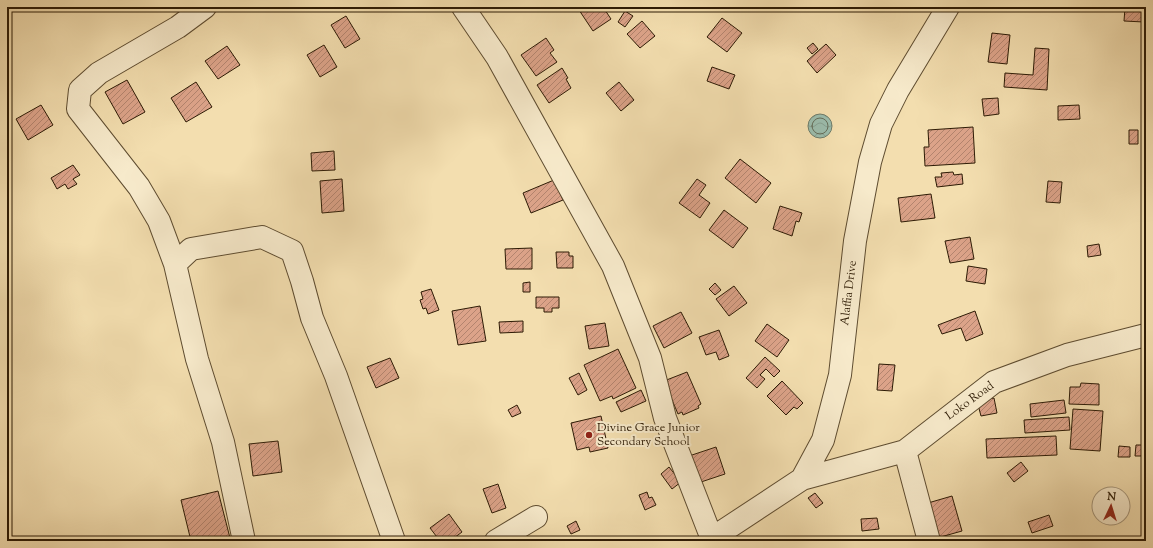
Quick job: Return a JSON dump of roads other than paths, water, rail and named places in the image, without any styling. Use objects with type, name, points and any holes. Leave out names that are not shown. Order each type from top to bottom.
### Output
[{"type":"street","points":[[205,7],[178,28],[99,73],[80,90],[78,109],[139,187],[159,221],[175,264],[197,359],[223,442],[244,541]]},
{"type":"street","points":[[463,7],[497,57],[613,266],[650,358],[665,418],[710,540]]},
{"type":"street","name":"Alaffia Drive","points":[[710,540],[802,478],[824,440],[840,375],[855,241],[870,162],[881,124],[898,90],[948,7]]},
{"type":"street","points":[[175,264],[191,249],[262,237],[292,251],[312,318],[336,376],[394,541]]},
{"type":"street","name":"Loko Road","points":[[802,478],[905,451],[994,382],[1066,355],[1146,335]]},
{"type":"street","points":[[905,451],[929,541]]},
{"type":"street","points":[[496,541],[536,517]]},
{"type":"water","points":[[820,114],[829,117],[832,126],[829,135],[820,138],[811,135],[808,126],[811,117]]},
{"type":"place","name":"Divine Grace Junior Secondary School","points":[[589,435]]}]
